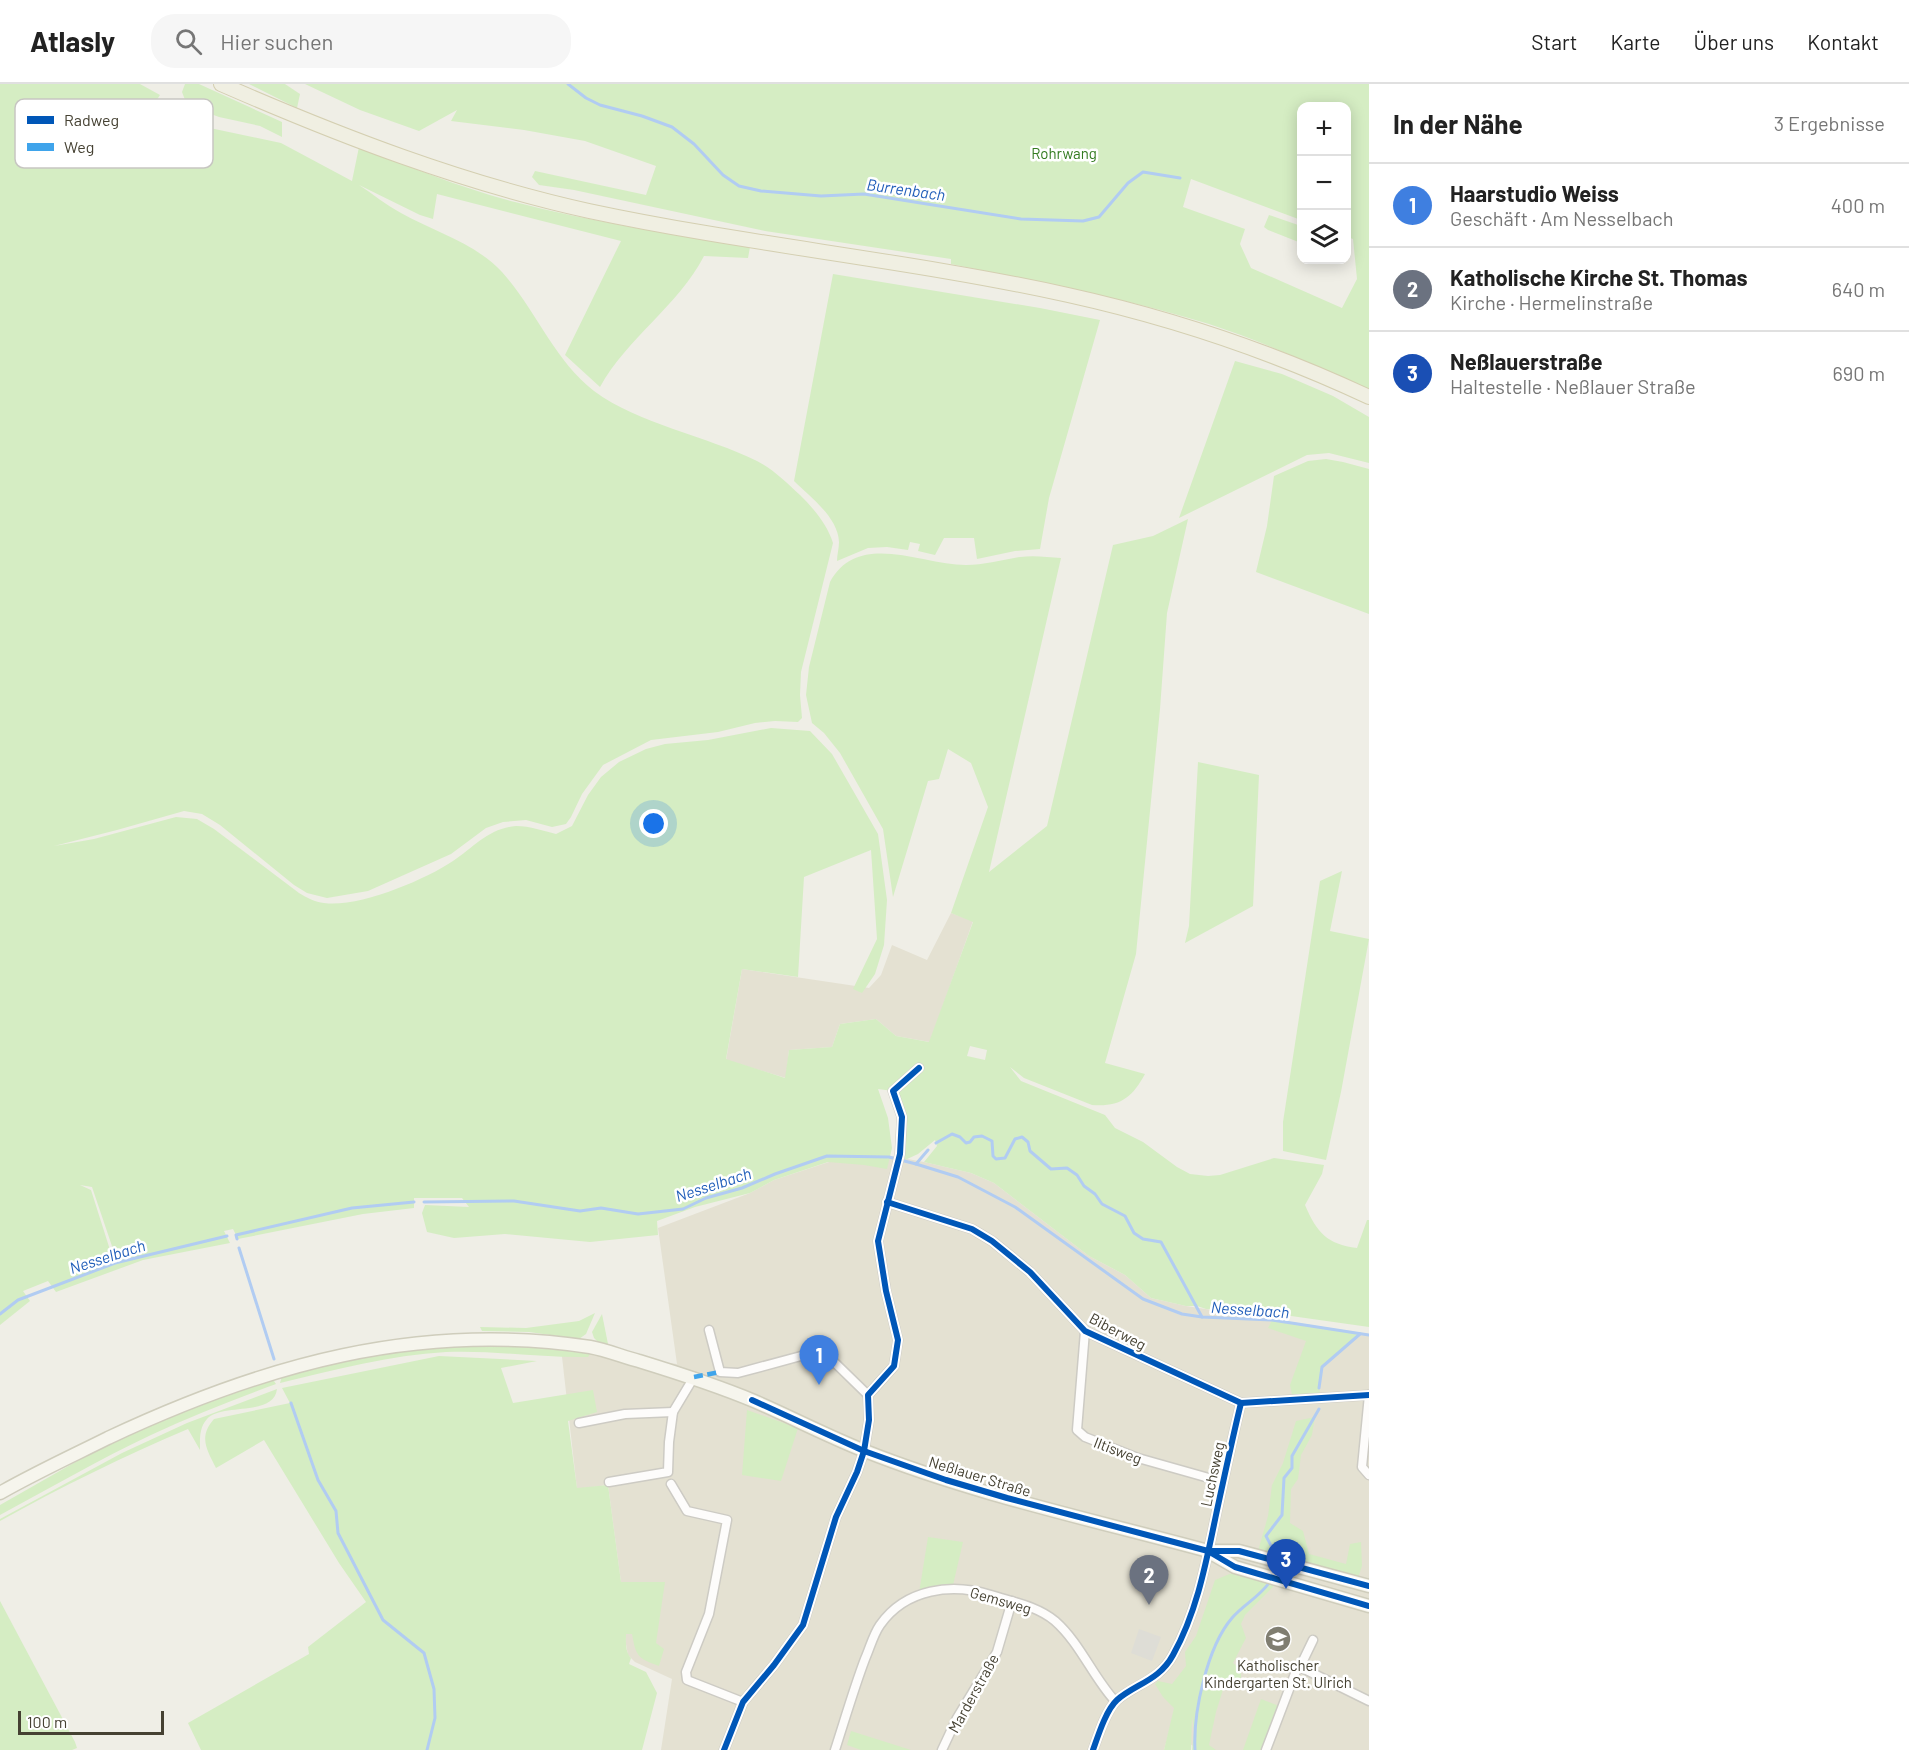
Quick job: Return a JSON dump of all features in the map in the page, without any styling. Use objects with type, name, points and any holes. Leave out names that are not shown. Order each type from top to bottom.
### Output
[{"type":"main road","points":[[221,84],[352,138],[432,167],[510,191],[614,216],[957,273],[1102,303],[1248,347],[1369,397]]},
{"type":"main road","name":"Neßlauer Straße","points":[[0,1493],[29,1476],[163,1413],[218,1391],[319,1359],[439,1340],[517,1340],[605,1351],[694,1377],[752,1400],[864,1451],[946,1480],[1007,1498],[1208,1551],[1239,1551],[1369,1586]]},
{"type":"main road","name":"Neßlauer Straße","points":[[1208,1551],[1235,1567],[1369,1606]]},
{"type":"street","points":[[868,1395],[894,1366],[898,1340],[886,1291],[878,1241],[900,1158],[902,1117],[893,1091],[919,1068]]},
{"type":"street","name":"Biberweg","points":[[887,1202],[972,1229],[992,1241],[1030,1272],[1085,1331],[1241,1403],[1369,1395]]},
{"type":"street","points":[[709,1330],[720,1372],[738,1373],[801,1356],[817,1354],[830,1358],[868,1395],[869,1420],[864,1451],[836,1517],[803,1625],[743,1702],[724,1750]]},
{"type":"street","name":"Iltisweg","points":[[1085,1331],[1077,1430],[1085,1437],[1138,1458],[1223,1482]]},
{"type":"street","points":[[609,1482],[668,1472],[673,1412],[694,1377]]},
{"type":"street","points":[[1369,1395],[1362,1467],[1369,1475]]},
{"type":"street","name":"Luchsweg","points":[[1115,1701],[1150,1681],[1170,1661],[1180,1642],[1194,1606],[1241,1403]]},
{"type":"street","points":[[579,1423],[626,1414],[673,1412]]},
{"type":"street","points":[[671,1484],[687,1511],[727,1520],[709,1614],[686,1672],[687,1680],[743,1702]]},
{"type":"street","name":"Gemsweg","points":[[835,1750],[861,1670],[881,1624],[903,1602],[940,1589],[972,1589],[1040,1610],[1055,1622],[1077,1648],[1115,1701]]},
{"type":"street","name":"Marderstraße","points":[[942,1750],[957,1718],[997,1652],[1012,1601]]},
{"type":"street","points":[[1266,1750],[1296,1671],[1312,1640]]},
{"type":"street","points":[[1300,1666],[1369,1701]]},
{"type":"street","points":[[1094,1750],[1115,1701]]},
{"type":"shaded area","points":[[951,913],[973,921],[930,1042],[896,1036],[876,1019],[840,1024],[832,1047],[789,1050],[786,1078],[726,1060],[742,969],[869,988],[881,975],[892,945],[927,960]]},
{"type":"shaded area","points":[[886,1155],[971,1173],[994,1183],[1089,1256],[1125,1275],[1151,1298],[1186,1306],[1369,1334],[1369,1750],[1198,1750],[1170,1728],[1164,1750],[661,1750],[672,1679],[635,1662],[628,1655],[608,1485],[577,1489],[561,1348],[677,1364],[658,1228],[750,1193],[774,1180],[829,1162]]},
{"type":"shaded area","points":[[1139,1629],[1161,1637],[1152,1661],[1131,1653]]},
{"type":"green space","points":[[0,84],[140,84],[160,95],[157,99],[15,99],[15,168],[213,168],[213,129],[281,143],[352,181],[359,147],[455,184],[515,202],[602,222],[750,247],[748,258],[704,256],[681,291],[624,353],[600,387],[565,355],[621,241],[437,194],[433,219],[359,185],[395,210],[480,253],[491,262],[514,287],[556,350],[580,379],[594,391],[631,412],[763,464],[785,481],[810,506],[824,523],[833,543],[801,672],[802,718],[798,722],[755,723],[718,732],[651,740],[603,765],[582,794],[566,824],[552,827],[526,820],[503,822],[486,828],[451,854],[368,891],[327,898],[307,893],[294,885],[220,825],[202,814],[184,811],[54,846],[94,839],[176,817],[197,819],[214,829],[305,897],[324,903],[355,901],[391,891],[426,876],[453,861],[498,830],[521,826],[556,834],[572,826],[588,795],[601,777],[619,762],[646,749],[771,728],[810,731],[832,754],[878,834],[887,900],[884,945],[875,974],[862,993],[853,989],[877,939],[871,850],[804,877],[798,977],[742,969],[726,1059],[785,1078],[789,1050],[832,1047],[840,1024],[876,1019],[896,1036],[929,1042],[973,922],[951,913],[988,807],[971,763],[948,749],[939,779],[928,781],[893,897],[883,829],[840,753],[824,733],[812,723],[806,695],[809,667],[830,582],[842,566],[857,557],[874,554],[892,554],[966,565],[1025,556],[1061,558],[989,872],[1047,826],[1113,545],[1153,536],[1188,519],[1167,613],[1136,954],[1105,1063],[1145,1074],[1130,1095],[1124,1099],[1110,1104],[1092,1105],[1024,1078],[1010,1067],[1021,1081],[1105,1115],[1115,1128],[1143,1142],[1190,1174],[1220,1175],[1274,1158],[1324,1165],[1322,1174],[1305,1205],[1324,1236],[1338,1244],[1357,1248],[1367,1220],[1369,1220],[1369,1327],[1284,1315],[1206,1309],[1151,1298],[1125,1275],[1089,1256],[994,1183],[971,1173],[924,1162],[937,1146],[935,1140],[918,1154],[905,1160],[905,1126],[893,1091],[878,1089],[888,1118],[892,1148],[887,1169],[828,1162],[774,1180],[750,1193],[695,1207],[657,1221],[658,1235],[590,1242],[505,1234],[454,1238],[427,1232],[422,1213],[425,1205],[469,1207],[462,1198],[414,1198],[414,1208],[363,1214],[238,1239],[233,1229],[224,1231],[230,1243],[143,1260],[56,1292],[48,1281],[23,1291],[30,1301],[0,1325]],"holes":[[[970,1046],[987,1050],[985,1060],[967,1056]],[[80,1185],[92,1187],[115,1255],[111,1253],[91,1190]]]},
{"type":"green space","points":[[185,84],[199,84],[282,122],[282,137],[260,126],[213,115],[213,99],[185,99],[182,92]]},
{"type":"green space","points":[[249,84],[285,84],[300,94],[297,108]]},
{"type":"green space","name":"Rohrwang","points":[[305,84],[1369,84],[1369,390],[1250,339],[1209,324],[1145,306],[951,264],[951,259],[765,231],[574,190],[539,185],[532,177],[535,171],[646,195],[656,166],[585,141],[524,130],[451,121],[457,110],[419,131],[360,110]]},
{"type":"green space","points":[[1269,215],[1297,225],[1297,241],[1268,230],[1264,227]]},
{"type":"green space","points":[[833,274],[1100,320],[1049,498],[1040,549],[1015,551],[977,559],[974,538],[944,538],[935,555],[918,551],[920,544],[910,542],[908,550],[887,547],[868,548],[837,561],[839,542],[834,524],[822,508],[794,481]]},
{"type":"green space","points":[[1235,361],[1282,374],[1333,396],[1369,417],[1369,463],[1329,453],[1307,455],[1179,518]]},
{"type":"green space","points":[[1326,459],[1369,469],[1369,614],[1256,572],[1267,526],[1274,476],[1308,461]]},
{"type":"green space","points":[[1198,762],[1259,775],[1253,906],[1185,943],[1189,926]]},
{"type":"green space","points":[[1342,871],[1330,931],[1369,939],[1326,1160],[1283,1151],[1283,1122],[1320,881]]},
{"type":"green space","points":[[595,1313],[586,1334],[579,1339],[529,1332],[482,1331],[480,1327],[526,1328],[579,1321]]},
{"type":"green space","points":[[602,1314],[608,1344],[599,1343],[592,1332]]},
{"type":"green space","points":[[1272,1320],[1360,1334],[1322,1367],[1319,1388],[1321,1398],[1293,1400],[1290,1385],[1306,1341],[1268,1328]]},
{"type":"green space","points":[[439,1345],[535,1347],[590,1354],[588,1357],[570,1357],[446,1352],[404,1356],[280,1383],[282,1376],[340,1361]]},
{"type":"green space","points":[[439,1356],[537,1361],[501,1368],[513,1403],[593,1390],[597,1412],[568,1421],[577,1488],[608,1485],[621,1582],[665,1582],[656,1643],[664,1649],[659,1666],[642,1658],[636,1652],[632,1634],[626,1634],[627,1650],[631,1658],[629,1664],[646,1672],[657,1693],[642,1750],[201,1750],[188,1723],[309,1654],[308,1647],[366,1602],[339,1563],[264,1440],[216,1468],[205,1438],[209,1426],[214,1419],[290,1403],[282,1388]]},
{"type":"green space","points":[[271,1379],[276,1384],[151,1435],[0,1515],[0,1505],[107,1444],[231,1392]]},
{"type":"green space","points":[[277,1389],[274,1398],[267,1403],[257,1407],[214,1414],[207,1419],[201,1430],[200,1450],[188,1429],[93,1472],[0,1521],[122,1453],[187,1423]]},
{"type":"green space","points":[[747,1410],[798,1428],[781,1481],[742,1475]]},
{"type":"green space","points":[[1315,1417],[1312,1435],[1301,1455],[1298,1479],[1291,1489],[1290,1523],[1303,1531],[1309,1554],[1346,1564],[1350,1544],[1361,1542],[1362,1566],[1358,1578],[1258,1551],[1268,1516],[1272,1485],[1283,1463],[1296,1421]]},
{"type":"green space","points":[[928,1537],[963,1542],[953,1585],[919,1593]]},
{"type":"green space","points":[[1232,1573],[1274,1586],[1245,1615],[1241,1624],[1246,1638],[1233,1663],[1241,1670],[1241,1688],[1226,1680],[1209,1745],[1216,1750],[1192,1750],[1194,1731],[1192,1716],[1191,1750],[1164,1750],[1174,1708],[1155,1684],[1158,1681],[1172,1684],[1186,1666],[1185,1652],[1196,1636],[1215,1580]]},
{"type":"green space","points":[[0,1601],[77,1748],[72,1750],[0,1750]]},
{"type":"green space","points":[[1261,1699],[1279,1706],[1262,1750],[1243,1750]]},
{"type":"green space","points":[[851,1731],[911,1750],[861,1750],[847,1745]]},
{"type":"waterway","name":"Burrenbach","points":[[568,84],[586,98],[600,105],[672,127],[694,144],[723,175],[739,186],[761,191],[821,196],[864,194],[1021,219],[1083,221],[1099,217],[1128,183],[1143,172],[1180,178]]},
{"type":"waterway","name":"Nesselbach","points":[[936,1143],[952,1134],[960,1137],[966,1143],[974,1137],[982,1136],[992,1141],[993,1156],[996,1159],[1005,1158],[1015,1139],[1022,1137],[1028,1142],[1030,1151],[1051,1169],[1067,1168],[1077,1175],[1084,1186],[1095,1194],[1102,1204],[1125,1216],[1134,1233],[1143,1239],[1161,1242],[1202,1317],[1272,1320],[1369,1335]]},
{"type":"waterway","name":"Nesselbach","points":[[424,1202],[514,1201],[580,1211],[601,1208],[638,1214],[683,1209],[706,1198],[742,1188],[827,1156],[889,1157],[916,1164],[928,1150]]},
{"type":"waterway","points":[[916,1164],[958,1177],[1015,1207],[1143,1299],[1182,1314],[1202,1317]]},
{"type":"waterway","name":"Nesselbach","points":[[237,1239],[236,1235],[352,1208],[414,1202]]},
{"type":"waterway","name":"Nesselbach","points":[[0,1314],[18,1300],[115,1263],[227,1236]]},
{"type":"waterway","points":[[239,1248],[274,1359]]},
{"type":"waterway","points":[[1319,1388],[1322,1367],[1360,1334]]},
{"type":"waterway","points":[[291,1403],[318,1480],[336,1511],[338,1533],[383,1620],[424,1653],[434,1689],[435,1718],[427,1750]]},
{"type":"waterway","points":[[1276,1555],[1266,1536],[1282,1515],[1284,1478],[1292,1468],[1292,1456],[1319,1409]]},
{"type":"waterway","points":[[1195,1750],[1199,1700],[1215,1646],[1232,1618],[1269,1583]]},
{"type":"marked path","points":[[694,1377],[720,1372]]},
{"type":"cycle path","points":[[724,1750],[743,1702],[803,1625],[836,1517],[864,1451],[869,1420],[868,1395],[894,1366],[898,1340],[886,1291],[878,1241],[900,1154],[902,1117],[893,1091],[919,1068]]},
{"type":"cycle path","points":[[887,1202],[972,1229],[992,1241],[1030,1272],[1085,1331],[1241,1403],[1369,1395]]},
{"type":"cycle path","points":[[752,1400],[864,1451],[946,1480],[1208,1551],[1239,1551],[1369,1586]]},
{"type":"cycle path","points":[[1093,1750],[1113,1704],[1161,1671],[1181,1639],[1195,1604],[1204,1569],[1241,1403]]},
{"type":"cycle path","points":[[1208,1551],[1235,1567],[1369,1606]]},
{"type":"place","name":"Haarstudio Weiss","points":[[819,1385]]},
{"type":"place","name":"Neßlauerstraße","points":[[1286,1589]]},
{"type":"place","name":"Katholische Kirche St. Thomas","points":[[1149,1605]]},
{"type":"place","name":"Katholischer Kindergarten St. Ulrich","points":[[1278,1639]]}]
